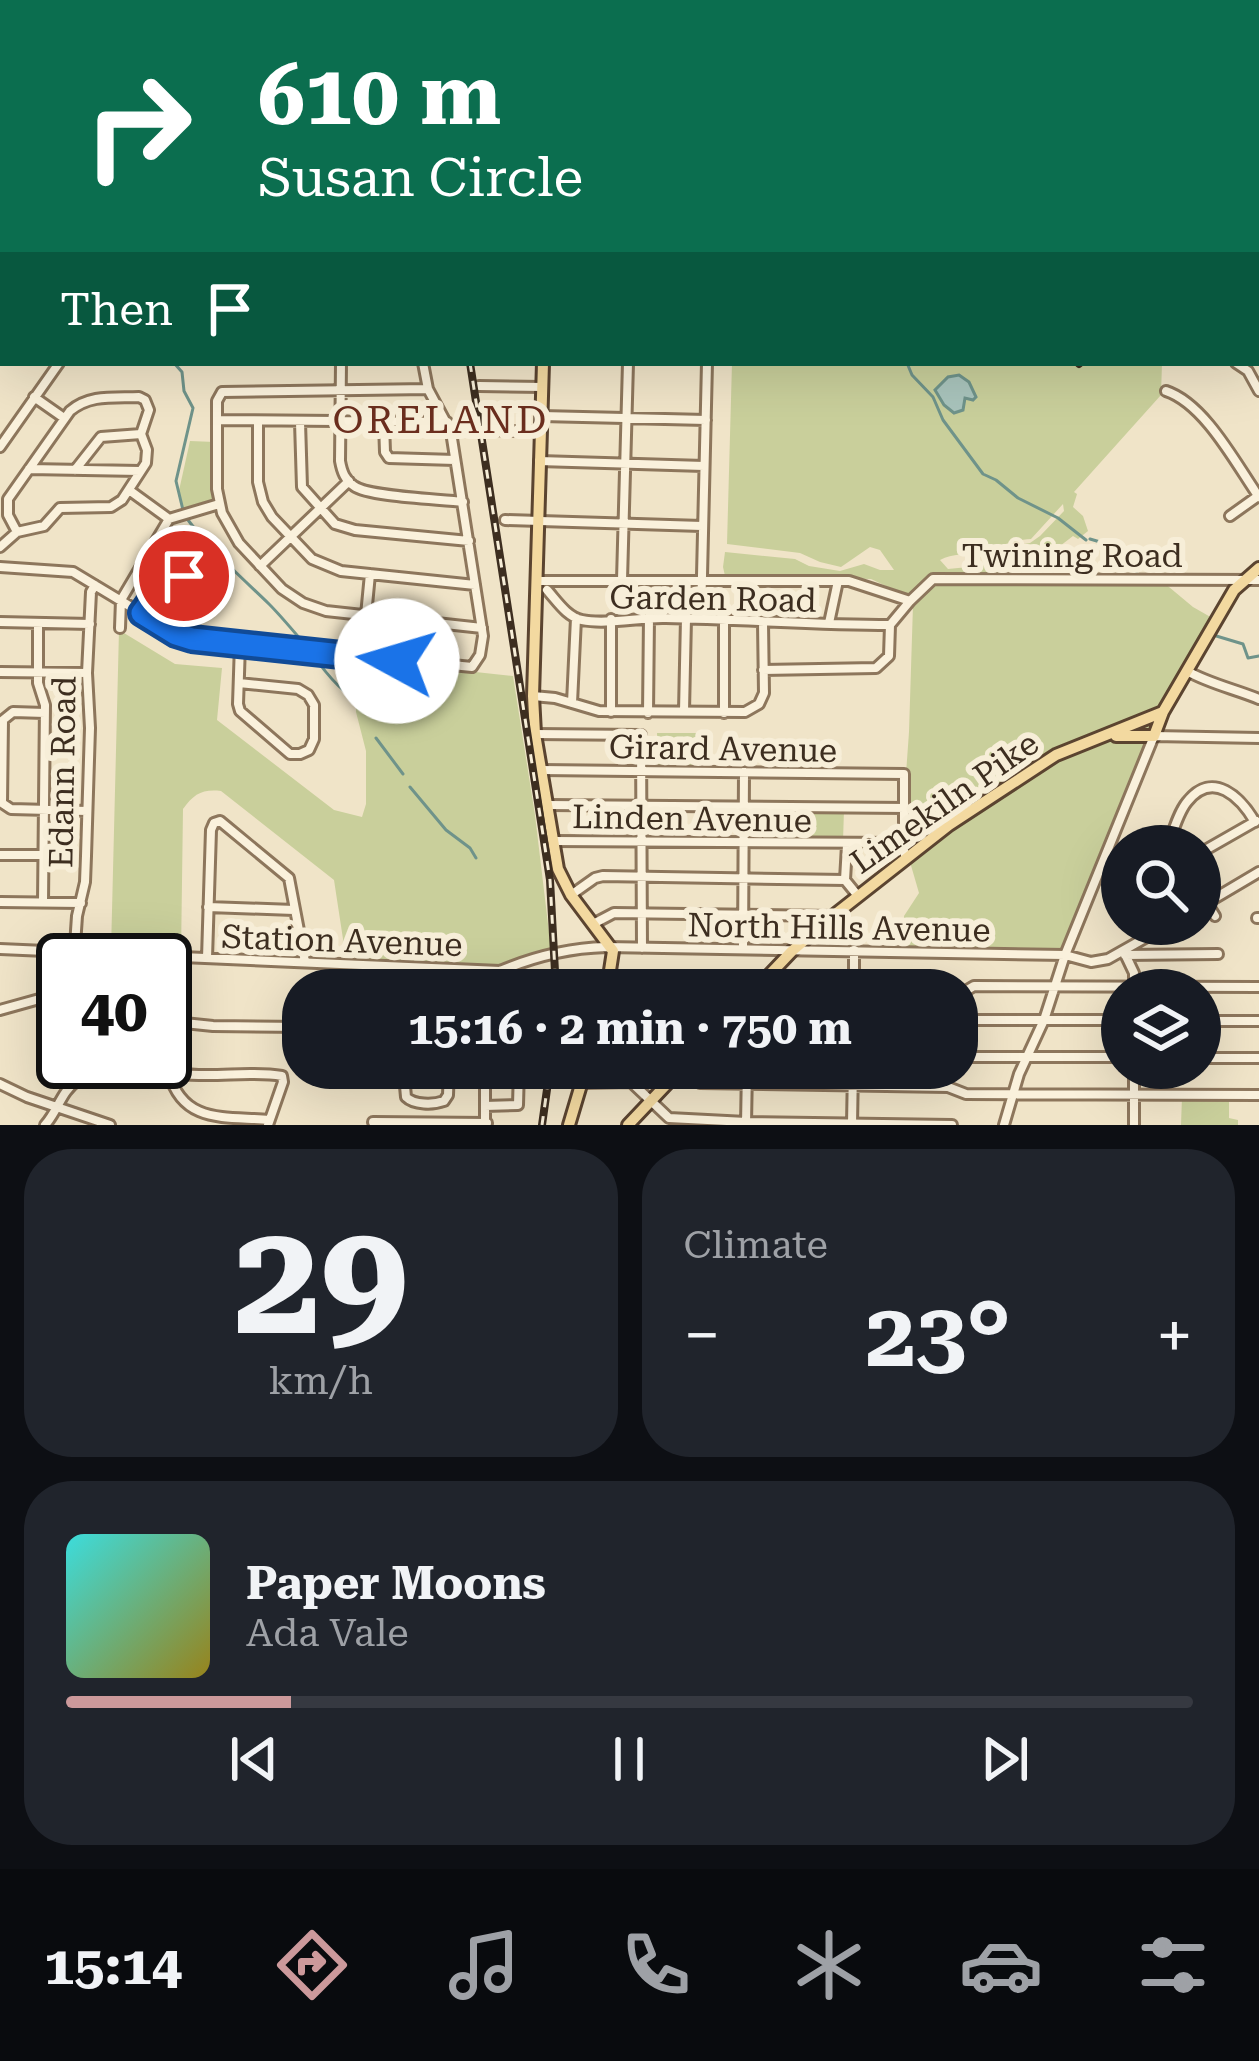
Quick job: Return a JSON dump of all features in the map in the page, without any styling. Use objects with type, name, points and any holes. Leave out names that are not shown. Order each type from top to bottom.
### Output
[{"type":"main road","points":[[542,366],[538,521],[542,586],[533,696],[535,734],[558,869],[571,895],[612,947],[611,969]]},
{"type":"main road","points":[[1107,737],[1154,736],[1209,633],[1243,580],[1259,568]]},
{"type":"main road","name":"Limekiln Pike","points":[[775,969],[933,837],[1050,758],[1163,712]]},
{"type":"main road","points":[[593,924],[602,941],[597,947]]},
{"type":"main road","points":[[569,1125],[580,1089]]},
{"type":"main road","points":[[628,1125],[662,1089]]},
{"type":"street","points":[[0,446],[56,366]]},
{"type":"street","points":[[341,366],[340,464],[349,481],[366,491],[463,502]]},
{"type":"street","points":[[0,567],[65,570],[184,637],[474,666],[482,650],[482,628],[463,502],[447,422],[428,389],[424,366]]},
{"type":"street","points":[[622,580],[628,366]]},
{"type":"street","points":[[701,618],[707,366]]},
{"type":"street","points":[[1240,366],[1259,392]]},
{"type":"street","points":[[479,386],[542,387]]},
{"type":"street","points":[[428,389],[220,393],[219,504],[235,538],[282,589],[303,603],[326,611],[482,628]]},
{"type":"street","points":[[1166,391],[1193,405],[1259,496],[1230,516]]},
{"type":"street","points":[[34,397],[64,418]]},
{"type":"street","points":[[0,547],[17,532],[38,529],[62,507],[113,507],[120,502],[142,472],[147,455],[141,434],[148,404],[139,398],[78,404],[3,502],[17,532]]},
{"type":"street","points":[[542,416],[706,420]]},
{"type":"street","points":[[217,420],[447,422]]},
{"type":"street","points":[[258,421],[261,496],[272,517],[308,556],[337,570],[475,585]]},
{"type":"street","points":[[300,422],[300,480],[335,524],[348,530],[469,541]]},
{"type":"street","points":[[385,423],[389,458],[455,460]]},
{"type":"street","points":[[490,430],[541,432]]},
{"type":"street","points":[[75,470],[99,438],[141,434]]},
{"type":"street","points":[[539,461],[704,466]]},
{"type":"street","points":[[28,470],[142,472]]},
{"type":"street","points":[[260,566],[349,481]]},
{"type":"street","points":[[129,490],[170,519]]},
{"type":"street","points":[[120,628],[121,600],[170,519],[219,504]]},
{"type":"street","points":[[505,520],[702,526]]},
{"type":"street","points":[[362,657],[370,574]]},
{"type":"street","points":[[142,613],[167,580],[182,575],[190,580]]},
{"type":"street","name":"Twining Road","points":[[910,601],[933,579],[1259,580]]},
{"type":"street","points":[[542,586],[622,580],[838,580],[858,582],[910,601],[890,625],[889,656],[876,668],[764,670]]},
{"type":"street","points":[[829,623],[838,580]]},
{"type":"street","name":"Edann Road","points":[[76,933],[85,882],[87,673],[95,585]]},
{"type":"street","name":"Garden Road","points":[[542,586],[576,618],[585,620],[724,618],[890,625]]},
{"type":"street","points":[[648,713],[649,617]]},
{"type":"street","points":[[572,704],[576,618]]},
{"type":"street","points":[[684,711],[686,618]]},
{"type":"street","points":[[724,618],[724,712]]},
{"type":"street","points":[[611,619],[611,712]]},
{"type":"street","points":[[0,622],[90,624]]},
{"type":"street","points":[[38,623],[38,672],[45,713],[43,902]]},
{"type":"street","points":[[533,696],[611,712],[745,712],[759,704],[764,693],[763,623]]},
{"type":"street","points":[[238,683],[306,693],[314,705],[313,745],[305,753],[290,754],[242,714],[238,704],[238,683],[240,644]]},
{"type":"street","points":[[1187,671],[1259,699]]},
{"type":"street","points":[[0,672],[87,673]]},
{"type":"street","points":[[45,713],[13,712],[4,717],[4,806],[88,811]]},
{"type":"street","points":[[535,734],[641,735],[642,948]]},
{"type":"street","points":[[1004,1125],[1065,955],[1154,736],[1259,738]]},
{"type":"street","name":"Girard Avenue","points":[[541,770],[904,775],[906,808]]},
{"type":"street","points":[[743,949],[744,772]]},
{"type":"street","points":[[1177,825],[1186,803],[1204,790],[1221,789],[1234,794],[1257,821],[1221,841]]},
{"type":"street","points":[[548,805],[906,808],[902,843],[906,859]]},
{"type":"street","points":[[206,958],[211,828],[223,822],[287,876],[305,962]]},
{"type":"street","name":"Linden Avenue","points":[[553,841],[902,843]]},
{"type":"street","points":[[847,844],[845,880],[858,896]]},
{"type":"street","points":[[0,855],[44,855]]},
{"type":"street","points":[[1221,894],[1259,872]]},
{"type":"street","points":[[571,895],[598,877],[845,880]]},
{"type":"street","points":[[0,902],[81,903]]},
{"type":"street","points":[[208,907],[294,910]]},
{"type":"street","points":[[593,924],[611,913],[833,916]]},
{"type":"street","name":"North Hills Avenue","points":[[506,969],[597,947],[1065,955],[1096,962],[1133,945]]},
{"type":"street","name":"Station Avenue","points":[[0,950],[36,953]]},
{"type":"street","points":[[854,950],[854,969]]},
{"type":"street","points":[[1132,969],[1124,953],[1218,954]]},
{"type":"street","name":"Station Avenue","points":[[192,958],[453,969]]},
{"type":"street","points":[[978,986],[1101,987]]},
{"type":"street","points":[[1221,987],[1259,987]]},
{"type":"street","points":[[0,1010],[36,1000]]},
{"type":"street","points":[[978,1019],[1101,1020]]},
{"type":"street","points":[[1221,1021],[1259,1021]]},
{"type":"street","points":[[192,1024],[282,1027]]},
{"type":"street","points":[[978,1057],[1101,1057]]},
{"type":"street","points":[[1221,1058],[1259,1058]]},
{"type":"street","points":[[176,1089],[197,1111],[268,1123],[283,1082],[282,1076],[236,1072],[192,1074]]},
{"type":"street","points":[[0,1084],[110,1125]]},
{"type":"street","points":[[45,1125],[67,1089]]},
{"type":"street","points":[[405,1089],[414,1102],[444,1101],[448,1089]]},
{"type":"street","points":[[373,1122],[485,1124],[484,1089]]},
{"type":"street","points":[[484,1106],[518,1105],[518,1089]]},
{"type":"street","points":[[638,1089],[669,1118],[746,1124],[952,1125]]},
{"type":"street","points":[[746,1124],[747,1089]]},
{"type":"street","points":[[852,1124],[853,1089]]},
{"type":"street","points":[[953,1089],[966,1094],[1259,1095]]},
{"type":"street","points":[[1134,1089],[1134,1125]]},
{"type":"green space","points":[[732,366],[1162,366],[1161,395],[1074,492],[1073,507],[1083,516],[1088,531],[1078,539],[1073,536],[1060,546],[1038,549],[1017,570],[937,573],[913,593],[903,594],[871,579],[725,576],[725,552],[795,559],[840,571],[864,564],[894,570],[880,550],[870,547],[841,567],[800,553],[727,544]],"holes":[[[1063,504],[1064,511],[1040,536],[1018,545],[999,564],[948,569],[940,560],[1031,539]]]},
{"type":"green space","points":[[190,441],[215,442],[217,503],[185,511],[178,495]]},
{"type":"green space","points":[[1163,582],[1214,619],[1147,742],[1114,825],[1101,825],[1101,856],[1063,951],[904,947],[904,916],[919,893],[910,862],[900,858],[913,605],[933,583]]},
{"type":"green space","points":[[119,630],[175,664],[222,668],[217,720],[334,810],[362,817],[366,751],[356,712],[356,659],[513,676],[551,949],[496,967],[342,960],[334,880],[221,791],[199,794],[183,809],[181,933],[111,933]]},
{"type":"green space","points":[[657,733],[711,733],[711,750],[696,751],[697,767],[658,765]]},
{"type":"green space","points":[[807,810],[844,810],[843,841],[803,841]]},
{"type":"green space","points":[[1182,1097],[1229,1097],[1229,1118],[1238,1120],[1238,1125],[1181,1125]]},
{"type":"water","points":[[959,375],[969,382],[976,397],[965,398],[963,410],[954,413],[935,390],[948,377]]},
{"type":"waterway","points":[[177,366],[193,408],[176,481],[183,510]]},
{"type":"waterway","points":[[908,366],[983,474],[1086,540]]},
{"type":"waterway","points":[[185,516],[307,647]]},
{"type":"waterway","points":[[1090,539],[1107,544],[1141,578]]},
{"type":"waterway","points":[[1213,635],[1243,644],[1248,658],[1259,656]]},
{"type":"waterway","points":[[313,655],[340,688],[360,702]]},
{"type":"waterway","points":[[376,738],[403,774]]},
{"type":"waterway","points":[[410,787],[476,858]]},
{"type":"railway","points":[[470,366],[550,880],[555,969]]},
{"type":"railway","points":[[542,1125],[547,1089]]},
{"type":"district","name":"ORELAND","points":[[441,419]]},
{"type":"route","points":[[184,576],[167,580],[142,613],[176,634],[397,661]]}]
